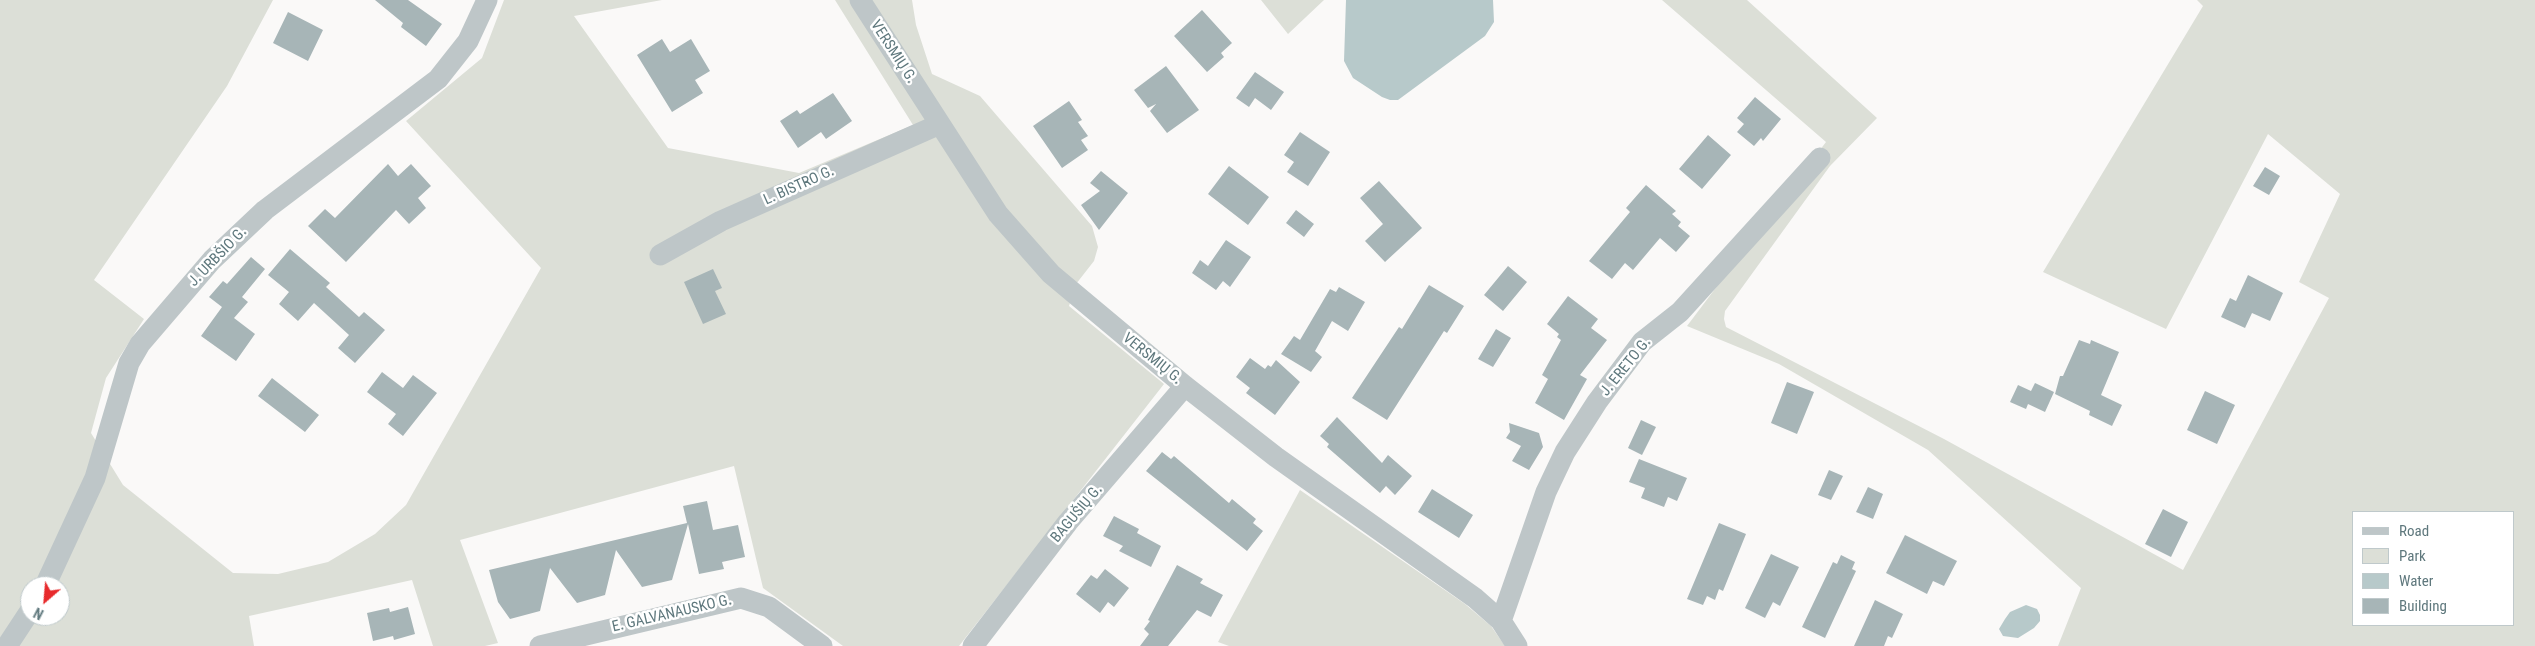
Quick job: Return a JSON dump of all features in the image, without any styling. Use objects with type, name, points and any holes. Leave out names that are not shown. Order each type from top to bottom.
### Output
[{"type":"street","name":"J. URBŠIO G.","points":[[50,576],[95,478],[129,363],[140,344],[212,260],[265,210],[438,79],[468,41],[487,0]]},
{"type":"street","name":"VERSMIŲ G.","points":[[860,0],[998,214],[1051,274],[1185,386],[1276,457],[1450,580],[1501,621],[1517,646]]},
{"type":"street","name":"L. BISTRO G.","points":[[660,255],[721,221],[940,124]]},
{"type":"street","name":"J. ERETO G.","points":[[1501,621],[1546,492],[1565,452],[1597,402],[1642,342],[1680,312],[1820,158]]},
{"type":"street","name":"BAGUŠIŲ G.","points":[[973,646],[1068,522],[1185,386]]},
{"type":"street","name":"E. GALVANAUSKO G.","points":[[540,646],[741,598],[769,608],[822,646]]},
{"type":"street","points":[[7,646],[20,626]]},
{"type":"green space","points":[[0,0],[273,0],[227,86],[94,280],[144,319],[106,378],[91,433],[123,485],[233,573],[278,574],[328,562],[375,534],[406,505],[541,268],[406,121],[482,58],[504,0],[662,0],[574,16],[668,148],[799,173],[913,125],[835,0],[912,0],[916,25],[932,74],[980,96],[1092,226],[1098,247],[1094,261],[1076,284],[1069,306],[1164,384],[959,646],[843,646],[763,588],[734,466],[460,540],[498,643],[485,646],[433,646],[412,580],[249,616],[254,646],[0,646]]},
{"type":"green space","points":[[1261,0],[1324,0],[1288,34]]},
{"type":"green space","points":[[1662,0],[1747,0],[1877,118],[1830,166],[1725,311],[1726,327],[1944,439],[2183,570],[2329,298],[2299,282],[2340,194],[2268,134],[2166,329],[2043,272],[2203,6],[2197,0],[2535,0],[2535,646],[2058,646],[2081,588],[1928,450],[1779,364],[1687,326],[1826,142]]},
{"type":"green space","points":[[1300,490],[1465,604],[1491,626],[1505,646],[1229,646],[1218,642]]},
{"type":"water","points":[[1346,0],[1493,0],[1494,22],[1485,36],[1398,100],[1390,100],[1382,97],[1353,78],[1344,61]]},
{"type":"water","points":[[2026,605],[2037,609],[2040,621],[2034,628],[2018,638],[2003,636],[1999,629],[2010,612]]},
{"type":"building","points":[[375,0],[408,0],[442,24],[426,46],[401,27],[403,23]]},
{"type":"building","points":[[1202,10],[1232,43],[1221,53],[1224,57],[1207,72],[1174,36]]},
{"type":"building","points":[[288,12],[323,30],[308,61],[273,43]]},
{"type":"building","points":[[662,39],[670,52],[691,39],[710,71],[695,80],[703,93],[672,112],[637,55]]},
{"type":"building","points":[[1166,66],[1199,110],[1167,133],[1150,111],[1156,104],[1148,108],[1134,90]]},
{"type":"building","points":[[1255,72],[1284,92],[1271,110],[1255,98],[1249,107],[1236,98]]},
{"type":"building","points":[[833,93],[852,121],[826,139],[821,132],[798,148],[780,121],[797,110],[800,114]]},
{"type":"building","points":[[1755,97],[1781,119],[1763,141],[1761,138],[1754,146],[1737,132],[1744,124],[1737,118]]},
{"type":"building","points":[[1069,101],[1082,120],[1078,122],[1088,136],[1081,140],[1088,150],[1062,168],[1033,126]]},
{"type":"building","points":[[1300,132],[1330,152],[1308,186],[1287,172],[1294,162],[1284,155]]},
{"type":"building","points":[[1708,135],[1731,155],[1702,189],[1679,169]]},
{"type":"building","points":[[388,164],[398,176],[411,164],[431,186],[418,198],[426,208],[409,224],[396,210],[346,262],[308,226],[325,209],[335,218]]},
{"type":"building","points":[[1229,166],[1269,197],[1248,225],[1208,194]]},
{"type":"building","points":[[2265,167],[2280,176],[2269,195],[2253,186]]},
{"type":"building","points":[[1101,171],[1128,193],[1099,230],[1081,205],[1100,191],[1090,183]]},
{"type":"building","points":[[1379,181],[1422,228],[1385,262],[1365,241],[1383,224],[1360,198]]},
{"type":"building","points":[[1646,185],[1676,211],[1672,214],[1681,222],[1678,226],[1690,236],[1676,252],[1660,238],[1633,270],[1625,263],[1612,279],[1589,261],[1630,212],[1626,208]]},
{"type":"building","points":[[1296,210],[1314,224],[1304,237],[1286,223]]},
{"type":"building","points":[[1226,240],[1251,257],[1230,287],[1223,281],[1216,290],[1192,273],[1200,260],[1208,266]]},
{"type":"building","points":[[290,249],[330,283],[326,287],[359,317],[364,312],[385,330],[355,363],[338,348],[349,335],[314,303],[298,321],[279,304],[289,292],[268,275]]},
{"type":"building","points":[[251,257],[265,269],[242,297],[248,302],[234,318],[255,334],[236,361],[201,336],[222,307],[209,297],[223,281],[227,284]]},
{"type":"building","points":[[1508,266],[1527,282],[1503,311],[1484,295]]},
{"type":"building","points":[[713,269],[722,288],[715,291],[726,314],[703,324],[684,282]]},
{"type":"building","points":[[2248,275],[2283,293],[2270,321],[2252,313],[2245,328],[2221,317],[2230,298],[2236,301]]},
{"type":"building","points":[[1429,285],[1464,306],[1447,333],[1444,331],[1387,420],[1352,398],[1399,327],[1402,329]]},
{"type":"building","points":[[1339,287],[1365,302],[1348,331],[1332,321],[1315,351],[1322,357],[1311,372],[1281,354],[1294,336],[1300,340],[1330,289],[1336,292]]},
{"type":"building","points":[[1568,296],[1598,319],[1591,328],[1607,340],[1580,375],[1587,379],[1564,420],[1535,403],[1548,379],[1542,375],[1561,340],[1557,337],[1559,334],[1547,324]]},
{"type":"building","points":[[1496,329],[1511,338],[1493,367],[1478,359]]},
{"type":"building","points":[[2079,340],[2090,344],[2091,340],[2119,352],[2101,395],[2122,405],[2112,426],[2089,415],[2090,411],[2055,394],[2060,376],[2063,376]]},
{"type":"building","points":[[1250,358],[1265,369],[1268,365],[1271,367],[1276,360],[1300,382],[1275,415],[1246,393],[1250,388],[1236,377]]},
{"type":"building","points":[[382,372],[403,388],[413,375],[437,393],[403,436],[388,424],[396,414],[367,392]]},
{"type":"building","points":[[272,378],[319,415],[305,432],[258,396]]},
{"type":"building","points":[[1787,382],[1814,392],[1797,434],[1771,423]]},
{"type":"building","points":[[2035,383],[2054,392],[2045,412],[2028,404],[2026,409],[2010,402],[2018,385],[2031,391]]},
{"type":"building","points":[[2205,391],[2235,405],[2217,444],[2187,430]]},
{"type":"building","points":[[1337,417],[1382,463],[1388,455],[1412,476],[1395,495],[1386,486],[1380,493],[1327,447],[1329,444],[1320,436]]},
{"type":"building","points":[[1641,420],[1656,427],[1642,455],[1628,448]]},
{"type":"building","points":[[1509,423],[1539,433],[1543,447],[1529,470],[1512,461],[1521,446],[1506,438],[1510,432]]},
{"type":"building","points":[[1162,452],[1171,459],[1174,456],[1229,503],[1232,499],[1256,519],[1253,523],[1263,531],[1247,551],[1146,471]]},
{"type":"building","points":[[1639,459],[1687,478],[1677,501],[1668,497],[1664,507],[1641,498],[1645,488],[1629,482]]},
{"type":"building","points":[[1829,470],[1843,476],[1831,500],[1818,495]]},
{"type":"building","points":[[1868,487],[1883,494],[1873,519],[1856,512]]},
{"type":"building","points":[[1432,489],[1473,515],[1459,538],[1418,512]]},
{"type":"building","points":[[707,501],[713,530],[738,525],[745,557],[722,562],[724,569],[699,574],[688,524],[672,580],[642,587],[616,550],[605,595],[577,603],[550,568],[540,611],[510,619],[498,602],[489,570],[687,523],[683,506]]},
{"type":"building","points":[[2163,509],[2188,522],[2171,557],[2145,544]]},
{"type":"building","points":[[1114,516],[1139,529],[1137,533],[1161,546],[1151,567],[1119,551],[1123,546],[1103,536]]},
{"type":"building","points":[[1719,523],[1746,534],[1723,591],[1719,589],[1715,600],[1707,596],[1703,605],[1687,599]]},
{"type":"building","points":[[1905,535],[1957,561],[1944,586],[1933,581],[1927,594],[1886,573]]},
{"type":"building","points":[[1771,554],[1799,567],[1780,606],[1773,602],[1765,618],[1745,608]]},
{"type":"building","points":[[1841,555],[1855,562],[1852,569],[1856,571],[1825,638],[1802,627],[1833,562],[1837,564]]},
{"type":"building","points":[[1177,565],[1203,579],[1200,583],[1223,595],[1211,617],[1197,610],[1168,646],[1140,646],[1149,634],[1144,629],[1150,621],[1148,620]]},
{"type":"building","points":[[1105,569],[1129,588],[1114,607],[1108,602],[1100,613],[1076,594],[1091,575],[1097,579]]},
{"type":"building","points":[[1875,600],[1903,614],[1892,638],[1888,636],[1884,646],[1854,646]]},
{"type":"building","points":[[408,607],[415,634],[394,640],[393,636],[373,641],[367,613],[389,608],[390,612]]}]
